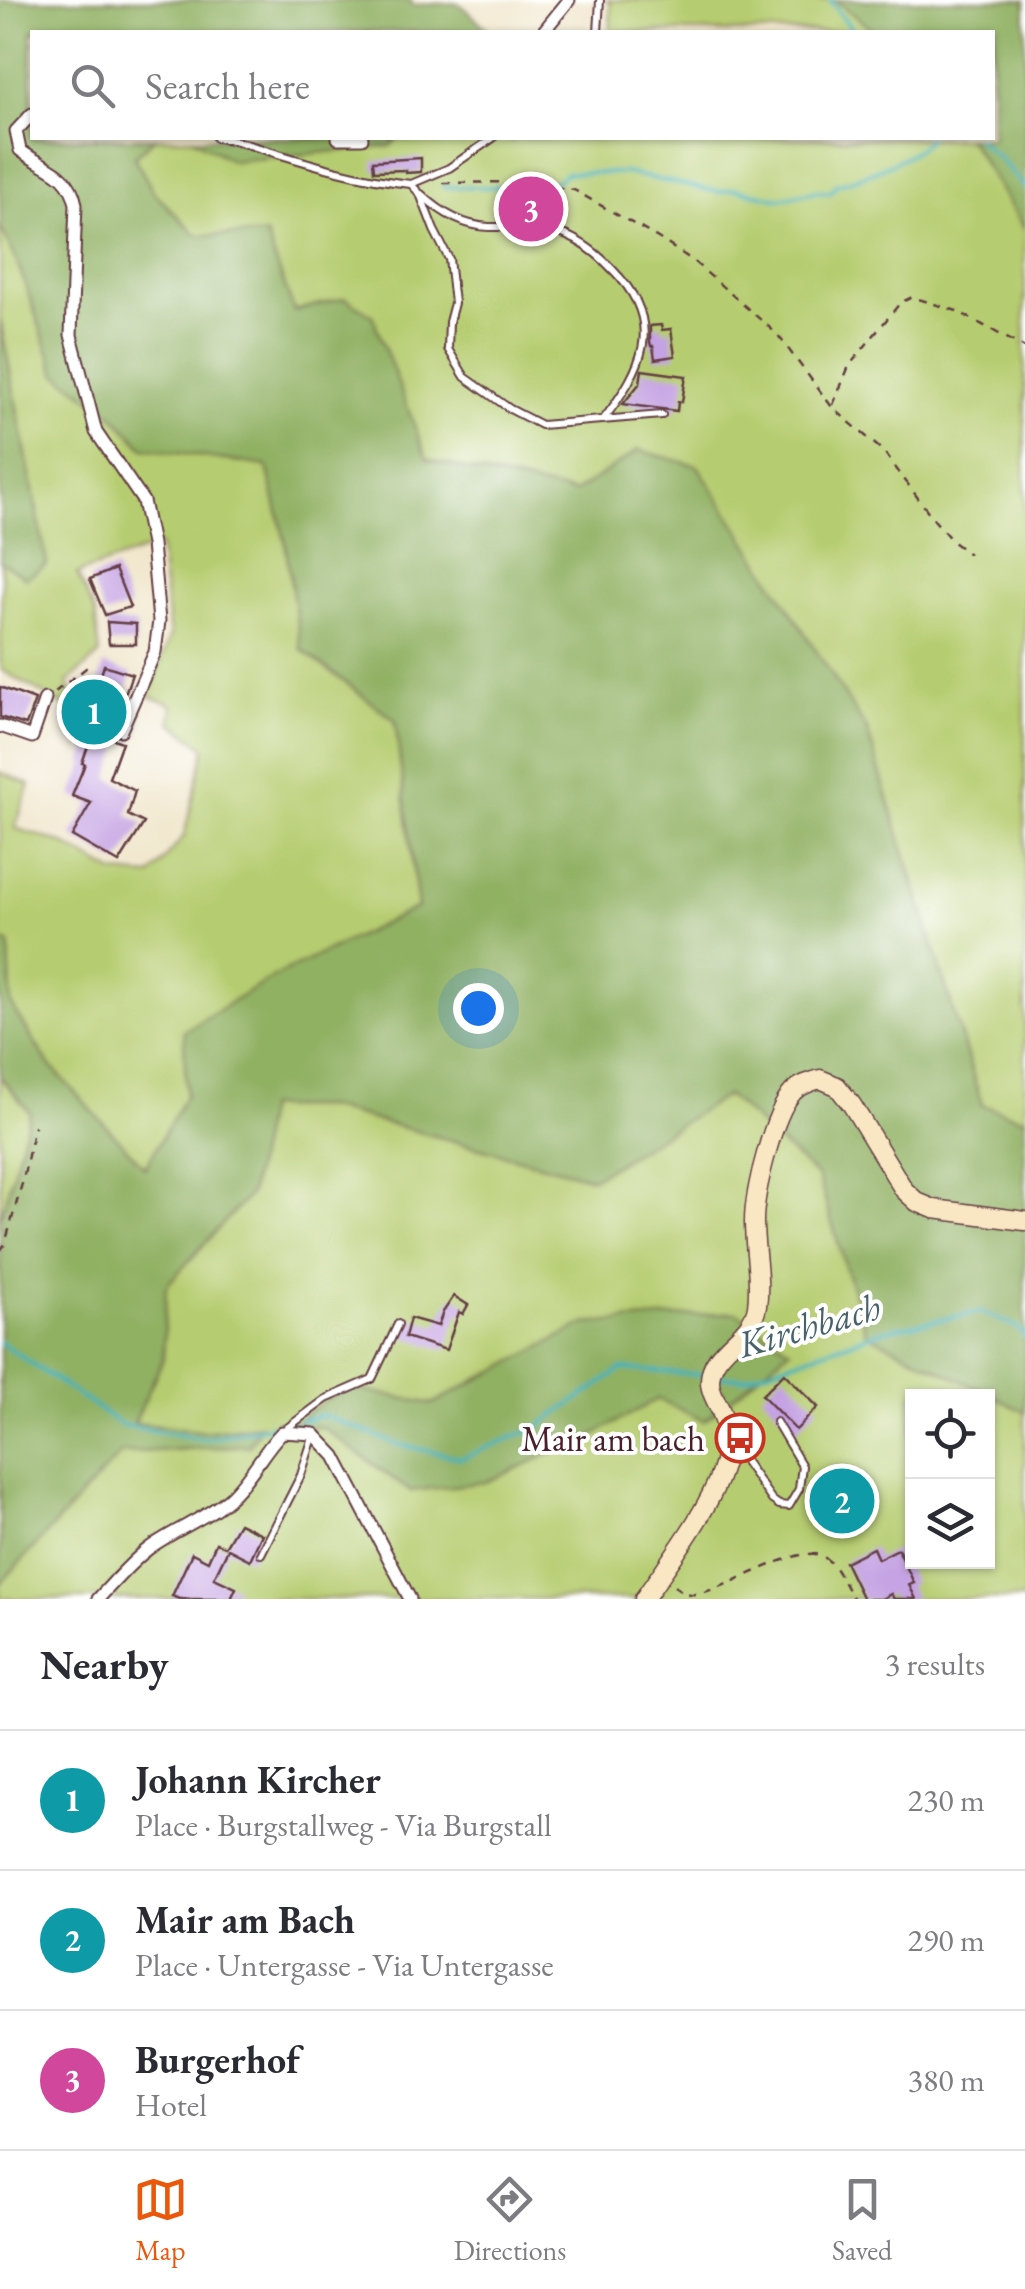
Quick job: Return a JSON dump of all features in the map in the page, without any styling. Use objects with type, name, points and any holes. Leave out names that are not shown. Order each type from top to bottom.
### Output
[{"type":"street","points":[[546,30],[570,0]]},
{"type":"street","points":[[27,118],[16,131],[20,150],[63,176],[73,189],[76,204],[72,335],[96,432],[143,501],[152,544],[159,621],[154,652],[121,730]]},
{"type":"street","points":[[0,726],[32,737],[46,699]]},
{"type":"street","points":[[644,1599],[711,1496],[728,1450],[723,1416],[710,1384],[711,1371],[756,1315],[756,1194],[780,1112],[793,1092],[820,1079],[837,1086],[904,1190],[917,1202],[934,1209],[1025,1221]]},
{"type":"street","points":[[98,1599],[148,1549],[233,1495],[282,1432],[314,1434],[335,1456],[410,1599]]},
{"type":"lane","points":[[598,30],[600,0]]},
{"type":"lane","points":[[233,140],[344,174],[412,184],[449,168],[490,140]]},
{"type":"lane","points":[[412,184],[436,208],[459,220],[486,227],[511,225],[566,235],[601,257],[623,280],[640,305],[645,325],[642,352],[626,391],[603,420]]},
{"type":"lane","points":[[420,194],[449,259],[454,303],[448,349],[465,377],[510,409],[541,425],[662,416]]},
{"type":"lane","points":[[282,1432],[326,1399],[372,1379],[398,1324]]},
{"type":"lane","points":[[728,1450],[739,1453],[772,1500],[789,1506],[799,1489],[802,1466],[776,1422]]},
{"type":"lane","points":[[261,1554],[301,1475],[314,1434]]},
{"type":"path","points":[[412,184],[519,182],[585,194],[680,252],[777,334],[832,407],[884,452],[935,521],[970,554]]},
{"type":"path","points":[[832,407],[849,366],[900,303],[912,296],[956,311],[1025,348]]},
{"type":"path","points":[[46,699],[90,668],[107,718],[121,730]]},
{"type":"path","points":[[0,1251],[23,1180],[34,1126]]},
{"type":"path","points":[[660,1576],[678,1589],[695,1594],[814,1553],[837,1569],[842,1584],[854,1599]]},
{"type":"green space","points":[[0,0],[411,0],[412,5],[458,3],[489,30],[30,30],[30,140],[153,140],[134,157],[154,193],[197,235],[266,235],[294,311],[345,298],[372,315],[427,459],[574,493],[639,450],[698,466],[867,730],[982,1105],[1025,1119],[1025,1412],[995,1397],[995,1389],[979,1389],[866,1333],[818,1177],[727,1095],[593,1178],[326,1107],[267,1107],[250,1194],[166,1286],[163,1359],[134,1423],[205,1432],[261,1425],[249,1445],[121,1453],[0,1584],[0,1220],[30,1112],[0,1076],[0,941],[9,943],[11,1005],[47,1062],[145,1168],[186,1095],[184,1031],[273,977],[418,907],[395,720],[301,649],[285,541],[267,466],[144,448],[112,414],[56,373],[17,261],[0,226]]},
{"type":"green space","points":[[607,0],[835,0],[873,30],[611,30]]},
{"type":"green space","points":[[835,0],[1025,0],[1025,229],[969,140],[995,140],[995,30],[873,30]]},
{"type":"green space","points":[[153,140],[196,140],[232,161],[389,146],[396,140],[969,140],[1025,229],[1025,1119],[982,1105],[867,730],[639,450],[575,493],[426,459],[372,315],[345,298],[294,311],[266,235],[197,236],[154,193],[134,157]]},
{"type":"green space","points":[[196,140],[396,140],[390,146],[232,161]]},
{"type":"green space","points":[[0,226],[17,261],[56,373],[112,414],[144,448],[267,466],[285,541],[301,649],[395,720],[418,907],[273,977],[184,1031],[186,1095],[145,1168],[47,1062],[11,1004],[9,943],[0,941],[0,772],[30,785],[15,828],[62,843],[115,873],[151,876],[184,836],[205,748],[171,722],[173,705],[149,696],[170,635],[159,545],[77,574],[95,613],[100,654],[68,682],[75,712],[0,669],[0,561],[47,563],[0,319]]},
{"type":"green space","points":[[0,319],[47,564],[26,578],[0,561]]},
{"type":"green space","points":[[0,1076],[30,1112],[0,1220]]},
{"type":"green space","points":[[727,1095],[818,1177],[866,1333],[979,1389],[905,1389],[905,1569],[995,1569],[995,1397],[1025,1412],[1025,1599],[0,1599],[0,1584],[121,1453],[249,1445],[261,1426],[205,1432],[134,1423],[163,1359],[166,1286],[250,1194],[266,1107],[326,1107],[592,1178]],"holes":[[[789,1349],[658,1399],[593,1435],[410,1491],[322,1427],[286,1431],[352,1388],[432,1404],[491,1372]]]},
{"type":"green space","points":[[736,1312],[790,1349],[704,1421],[658,1399],[593,1435],[486,1482],[410,1491],[322,1427],[282,1432],[326,1399],[352,1388],[432,1404],[585,1324]]},
{"type":"building","points":[[421,158],[421,172],[374,171],[373,161]]},
{"type":"building","points":[[661,325],[662,330],[671,329],[675,356],[655,359],[650,326]]},
{"type":"building","points":[[642,370],[686,376],[677,411],[623,404],[640,383]]},
{"type":"building","points":[[115,569],[130,607],[105,615],[90,579]]},
{"type":"building","points":[[107,622],[136,624],[136,644],[109,644]]},
{"type":"building","points":[[104,665],[132,674],[125,694],[98,685]]},
{"type":"building","points":[[0,687],[35,700],[26,725],[0,717]]},
{"type":"building","points":[[93,732],[122,742],[109,778],[135,791],[128,815],[144,823],[119,863],[72,836],[91,803],[72,796]]},
{"type":"building","points":[[454,1296],[468,1305],[463,1314],[459,1312],[446,1350],[405,1337],[410,1318],[438,1326]]},
{"type":"building","points":[[784,1373],[818,1407],[796,1430],[762,1395]]},
{"type":"building","points":[[844,1483],[860,1504],[840,1519],[824,1498]]},
{"type":"building","points":[[239,1523],[262,1534],[250,1560],[228,1549],[214,1578],[236,1588],[231,1599],[172,1596],[192,1553],[208,1561],[216,1543],[225,1547]]},
{"type":"building","points":[[873,1548],[878,1559],[898,1549],[914,1583],[909,1585],[916,1599],[894,1599],[891,1594],[881,1599],[863,1599],[845,1562]]},
{"type":"waterway","points":[[830,0],[852,30]]},
{"type":"waterway","points":[[443,187],[527,187],[555,182],[566,173],[626,173],[719,192],[735,189],[780,199],[817,191],[830,193],[835,185],[900,159],[927,140]]},
{"type":"waterway","points":[[978,140],[1025,188]]},
{"type":"waterway","name":"Kirchbach","points":[[715,1376],[744,1378],[885,1330],[981,1312],[1017,1327],[1025,1337]]},
{"type":"waterway","name":"Kirchbach","points":[[0,1342],[122,1425],[204,1439],[292,1422]]},
{"type":"waterway","name":"Kirchbach","points":[[301,1420],[323,1415],[397,1444],[462,1458],[538,1427],[622,1369],[705,1375]]},
{"type":"place","name":"Burgerhof","points":[[531,209]]},
{"type":"place","name":"Johann Kircher","points":[[94,712]]},
{"type":"place","name":"Mair am bach","points":[[740,1438]]},
{"type":"place","name":"Mair am Bach","points":[[842,1501]]}]
